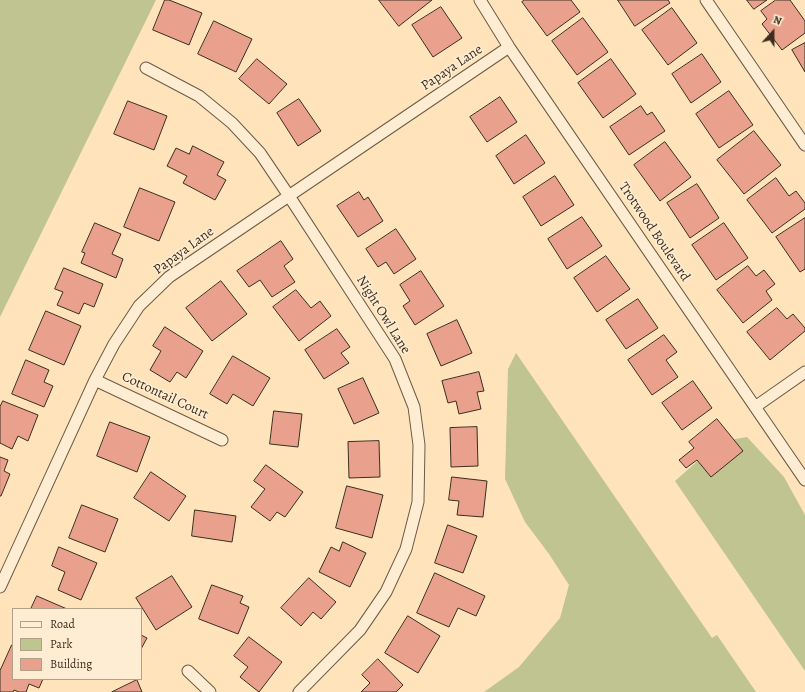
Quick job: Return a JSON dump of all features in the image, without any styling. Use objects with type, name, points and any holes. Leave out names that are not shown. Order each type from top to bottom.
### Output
[{"type":"street","name":"Trotwood Boulevard","points":[[480,0],[509,47],[805,480]]},
{"type":"street","points":[[706,0],[805,146]]},
{"type":"street","name":"Papaya Lane","points":[[0,587],[95,380],[114,344],[139,306],[169,277],[509,47]]},
{"type":"street","name":"Night Owl Lane","points":[[146,68],[199,96],[232,123],[260,153],[395,359],[414,407],[419,445],[418,502],[406,549],[386,592],[360,630],[299,692]]},
{"type":"street","points":[[755,407],[805,372]]},
{"type":"street","name":"Cottontail Court","points":[[95,380],[222,440]]},
{"type":"street","points":[[188,671],[210,692]]},
{"type":"green space","points":[[0,0],[156,0],[0,317]]},
{"type":"green space","points":[[516,353],[712,638],[717,635],[756,692],[484,692],[519,667],[560,618],[569,585],[549,554],[525,522],[505,479],[508,369]]},
{"type":"green space","points":[[747,437],[784,477],[805,515],[805,671],[675,481],[719,442]]},
{"type":"building","points":[[165,0],[169,0],[202,13],[189,45],[153,30]]},
{"type":"building","points":[[379,0],[432,0],[399,26]]},
{"type":"building","points":[[525,0],[571,0],[580,12],[547,36],[522,2]]},
{"type":"building","points":[[618,0],[668,0],[670,3],[635,26]]},
{"type":"building","points":[[747,0],[767,0],[754,9]]},
{"type":"building","points":[[776,0],[790,0],[805,21],[805,33],[782,50],[762,24],[767,19],[761,11]]},
{"type":"building","points":[[441,7],[462,38],[433,57],[412,25]]},
{"type":"building","points":[[672,8],[697,43],[668,65],[642,30]]},
{"type":"building","points":[[583,18],[608,52],[577,75],[552,41]]},
{"type":"building","points":[[214,21],[252,39],[236,72],[198,54]]},
{"type":"building","points":[[805,43],[805,72],[792,50]]},
{"type":"building","points":[[702,54],[721,82],[691,103],[672,74]]},
{"type":"building","points":[[257,59],[287,84],[269,104],[239,79]]},
{"type":"building","points":[[611,59],[636,94],[603,118],[578,83]]},
{"type":"building","points":[[729,91],[753,125],[719,148],[696,114]]},
{"type":"building","points":[[500,97],[517,122],[487,142],[470,117]]},
{"type":"building","points":[[299,99],[321,131],[298,146],[277,113]]},
{"type":"building","points":[[128,101],[167,116],[154,150],[114,134]]},
{"type":"building","points":[[641,106],[647,115],[652,112],[665,131],[629,155],[610,127]]},
{"type":"building","points":[[754,131],[781,165],[744,194],[717,160]]},
{"type":"building","points":[[526,135],[545,163],[514,184],[496,156]]},
{"type":"building","points":[[665,142],[691,177],[660,201],[634,165]]},
{"type":"building","points":[[193,146],[224,162],[217,175],[226,180],[215,200],[183,183],[187,176],[167,166],[176,148],[189,154]]},
{"type":"building","points":[[555,176],[574,205],[541,226],[523,197]]},
{"type":"building","points":[[776,178],[789,196],[796,191],[805,203],[805,209],[772,233],[747,200]]},
{"type":"building","points":[[697,184],[719,218],[690,238],[667,203]]},
{"type":"building","points":[[140,188],[175,202],[159,241],[124,227]]},
{"type":"building","points":[[359,192],[364,200],[368,197],[383,221],[358,237],[337,206]]},
{"type":"building","points":[[582,217],[602,246],[567,269],[548,239]]},
{"type":"building","points":[[805,218],[805,269],[800,272],[776,237]]},
{"type":"building","points":[[95,223],[121,234],[112,254],[123,259],[116,278],[81,263],[85,253],[82,252]]},
{"type":"building","points":[[724,223],[748,258],[716,280],[692,245]]},
{"type":"building","points":[[396,229],[416,259],[394,274],[386,262],[378,267],[366,249]]},
{"type":"building","points":[[281,241],[293,259],[284,266],[295,282],[272,297],[260,280],[249,287],[237,271]]},
{"type":"building","points":[[606,256],[630,289],[597,312],[574,278]]},
{"type":"building","points":[[748,266],[756,276],[764,270],[775,284],[766,291],[772,300],[743,323],[717,290]]},
{"type":"building","points":[[64,268],[103,284],[94,307],[84,303],[79,314],[57,305],[63,292],[55,289]]},
{"type":"building","points":[[421,271],[444,306],[415,325],[403,306],[410,301],[400,285]]},
{"type":"building","points":[[221,281],[247,314],[212,341],[186,308]]},
{"type":"building","points":[[296,290],[311,308],[320,301],[331,316],[299,341],[273,307]]},
{"type":"building","points":[[638,299],[658,328],[626,349],[606,320]]},
{"type":"building","points":[[777,308],[787,319],[793,314],[805,328],[805,331],[770,360],[747,332]]},
{"type":"building","points":[[46,311],[81,326],[64,365],[29,350]]},
{"type":"building","points":[[457,320],[472,353],[441,366],[427,334]]},
{"type":"building","points":[[165,327],[203,351],[186,378],[177,372],[170,382],[150,370],[161,351],[153,346]]},
{"type":"building","points":[[337,329],[350,347],[341,353],[349,363],[324,379],[305,350]]},
{"type":"building","points":[[664,335],[677,352],[666,360],[678,377],[652,395],[628,360]]},
{"type":"building","points":[[233,356],[270,378],[253,406],[233,394],[227,404],[210,394]]},
{"type":"building","points":[[26,360],[49,370],[44,382],[53,386],[44,407],[12,394]]},
{"type":"building","points":[[479,372],[484,391],[477,392],[481,409],[459,414],[456,401],[448,403],[442,381]]},
{"type":"building","points":[[363,378],[379,413],[354,424],[338,389]]},
{"type":"building","points":[[693,381],[712,408],[682,430],[662,403]]},
{"type":"building","points":[[3,401],[38,415],[28,441],[18,436],[12,449],[0,443],[0,407]]},
{"type":"building","points":[[274,411],[302,414],[298,447],[270,444]]},
{"type":"building","points":[[717,419],[743,451],[711,477],[697,460],[686,468],[679,460],[694,448],[689,442]]},
{"type":"building","points":[[110,422],[150,437],[137,472],[97,456]]},
{"type":"building","points":[[477,427],[478,466],[451,467],[450,428]]},
{"type":"building","points":[[379,441],[380,477],[349,478],[348,442]]},
{"type":"building","points":[[0,457],[8,460],[4,471],[10,474],[1,496],[0,496]]},
{"type":"building","points":[[266,465],[303,492],[285,517],[277,512],[270,521],[251,507],[265,489],[254,481]]},
{"type":"building","points":[[151,472],[186,496],[169,521],[134,498]]},
{"type":"building","points":[[452,477],[487,481],[483,517],[457,515],[459,501],[449,500]]},
{"type":"building","points":[[347,486],[383,495],[372,538],[336,528]]},
{"type":"building","points":[[82,505],[118,519],[105,552],[69,538]]},
{"type":"building","points":[[195,510],[236,516],[232,542],[192,536]]},
{"type":"building","points":[[448,525],[477,536],[463,573],[435,563]]},
{"type":"building","points":[[343,542],[366,553],[350,587],[319,572],[331,547],[339,551]]},
{"type":"building","points":[[59,547],[97,563],[81,600],[58,590],[65,572],[52,566]]},
{"type":"building","points":[[435,573],[485,596],[476,616],[458,608],[449,627],[417,613]]},
{"type":"building","points":[[172,576],[192,607],[156,630],[136,598]]},
{"type":"building","points":[[309,578],[336,602],[321,619],[313,612],[301,626],[281,608]]},
{"type":"building","points":[[212,585],[243,596],[240,603],[249,607],[238,634],[199,619]]},
{"type":"building","points":[[37,596],[65,608],[31,608]]},
{"type":"building","points":[[408,616],[440,636],[418,673],[385,653]]},
{"type":"building","points":[[142,636],[147,638],[142,647]]},
{"type":"building","points":[[249,637],[282,662],[259,692],[240,677],[248,667],[234,656]]},
{"type":"building","points":[[12,645],[12,680],[43,680],[39,688],[29,684],[26,692],[14,690],[13,692],[0,692],[0,671]]},
{"type":"building","points":[[378,659],[403,685],[396,692],[361,692],[370,683],[362,675]]},
{"type":"building","points":[[137,680],[142,692],[112,692]]}]
